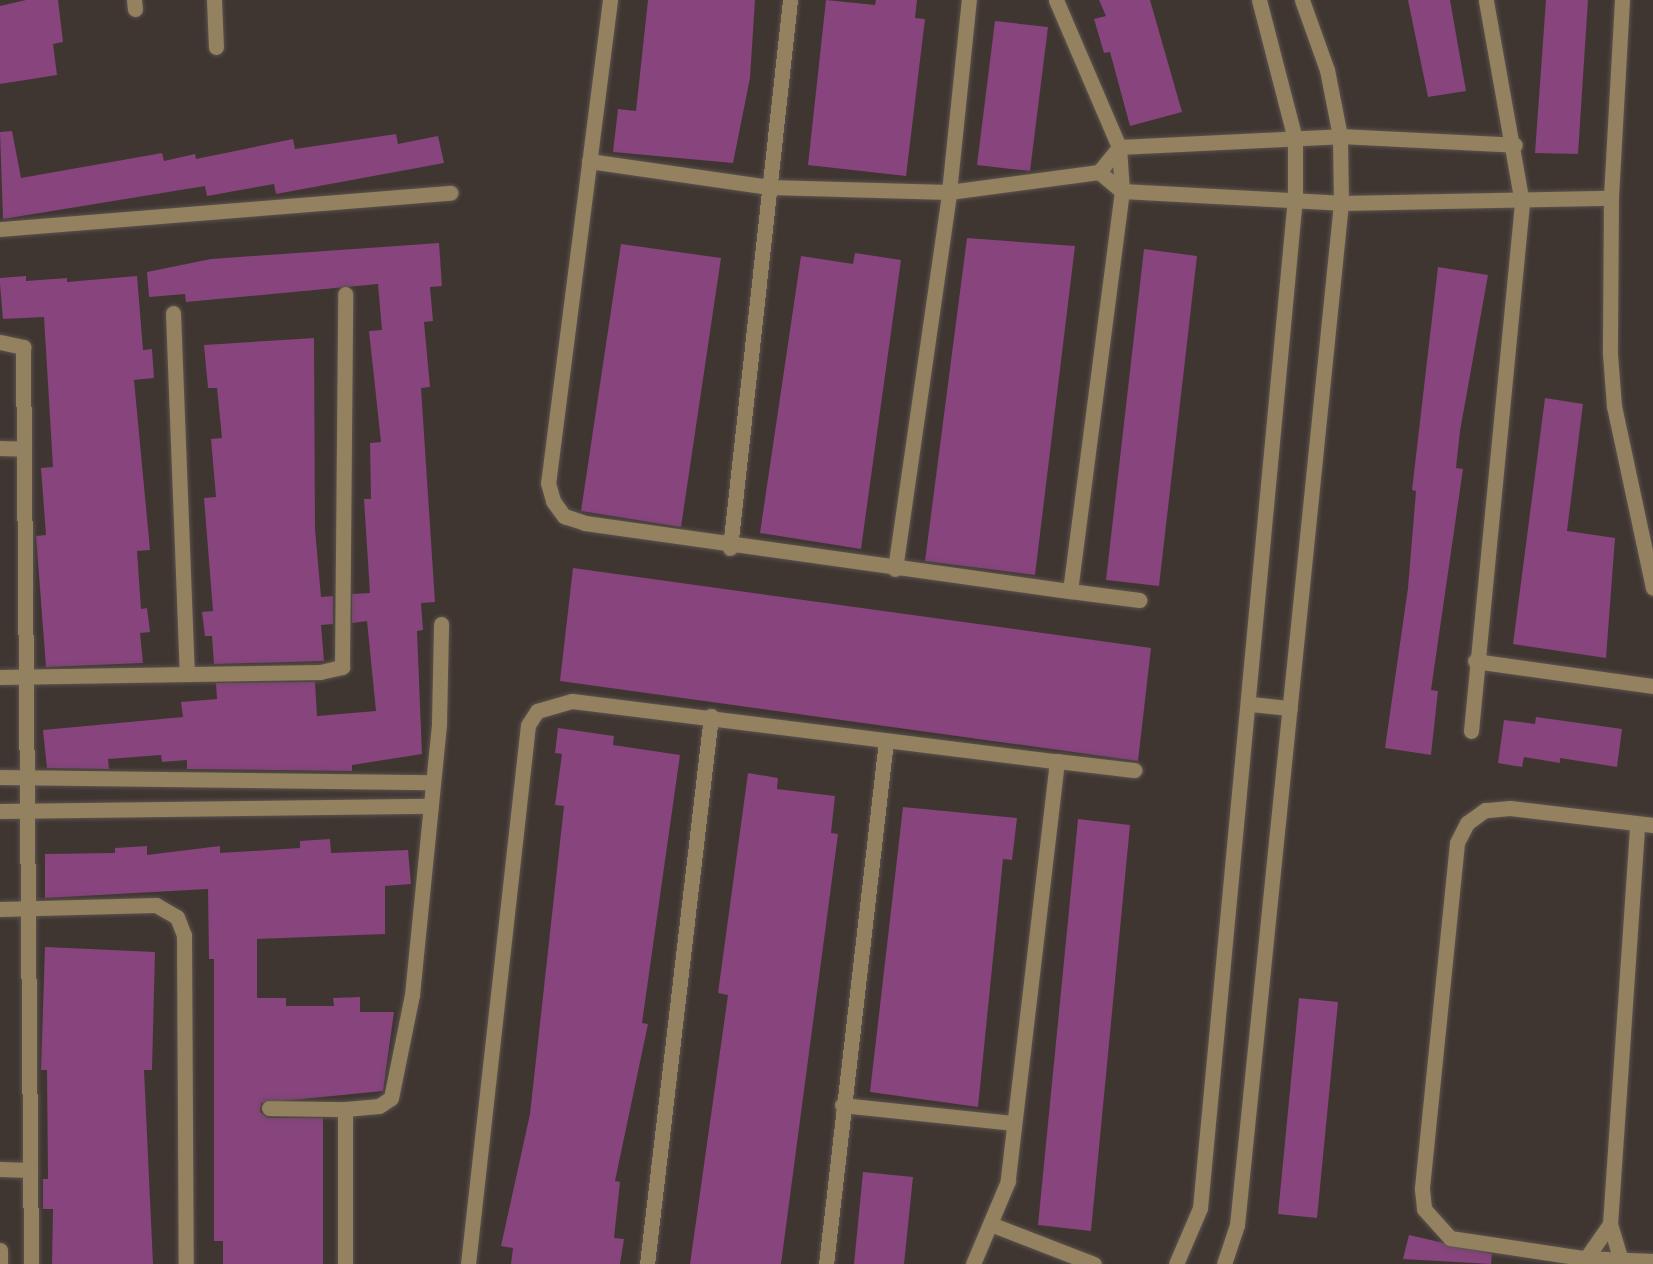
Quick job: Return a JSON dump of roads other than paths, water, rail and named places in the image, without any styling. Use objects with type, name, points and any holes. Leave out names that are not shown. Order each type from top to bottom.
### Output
[{"type":"street","points":[[214,0],[216,47]]},
{"type":"street","points":[[610,0],[548,483],[553,501],[564,516],[585,523],[730,548],[1139,600]]},
{"type":"street","points":[[730,548],[790,0]]},
{"type":"street","points":[[895,569],[949,192],[969,0]]},
{"type":"street","points":[[1056,0],[1119,147],[1122,191],[1070,591]]},
{"type":"street","points":[[1176,1264],[1200,1208],[1251,704],[1295,198],[1295,139],[1259,0]]},
{"type":"street","points":[[1224,1264],[1237,1225],[1341,202],[1340,136],[1327,70],[1302,0]]},
{"type":"street","points":[[1471,731],[1475,661],[1522,203],[1515,145],[1486,0]]},
{"type":"street","points":[[1622,0],[1611,198],[1614,406],[1653,588]]},
{"type":"street","points":[[589,162],[769,188],[949,192],[1099,172],[1119,147],[1340,136],[1515,145]]},
{"type":"street","points":[[1099,172],[1122,191],[1341,202],[1522,203],[1611,198]]},
{"type":"street","points":[[0,229],[451,193]]},
{"type":"street","points":[[0,677],[320,672],[342,667],[345,294]]},
{"type":"street","points":[[173,313],[187,673]]},
{"type":"street","points":[[0,342],[23,347],[27,778],[31,809],[28,908],[31,1264]]},
{"type":"street","points":[[0,448],[24,449]]},
{"type":"street","points":[[269,1108],[345,1109],[380,1106],[391,1098],[397,1080],[412,995],[433,782],[441,624]]},
{"type":"street","points":[[1475,661],[1653,686]]},
{"type":"street","points":[[468,1264],[528,725],[537,711],[572,701],[711,716],[886,741],[1134,770]]},
{"type":"street","points":[[1251,704],[1290,708]]},
{"type":"street","points":[[647,1264],[711,716]]},
{"type":"street","points":[[826,1264],[842,1105],[886,741]]},
{"type":"street","points":[[979,1263],[1008,1181],[1058,761]]},
{"type":"street","points":[[0,777],[433,782]]},
{"type":"street","points":[[0,811],[431,806]]},
{"type":"street","points":[[1653,825],[1485,810],[1467,823],[1457,843],[1424,1209],[1450,1238],[1582,1261],[1622,1263],[1653,1261]]},
{"type":"street","points":[[1622,1263],[1610,1224],[1636,824]]},
{"type":"street","points":[[0,909],[156,904],[169,908],[184,935],[186,1264]]},
{"type":"street","points":[[842,1105],[1014,1123]]},
{"type":"street","points":[[345,1109],[345,1264]]},
{"type":"street","points":[[0,1169],[30,1170]]},
{"type":"street","points":[[1582,1261],[1610,1224]]},
{"type":"street","points":[[993,1225],[1094,1264]]},
{"type":"street","points":[[0,1250],[0,1264]]}]
